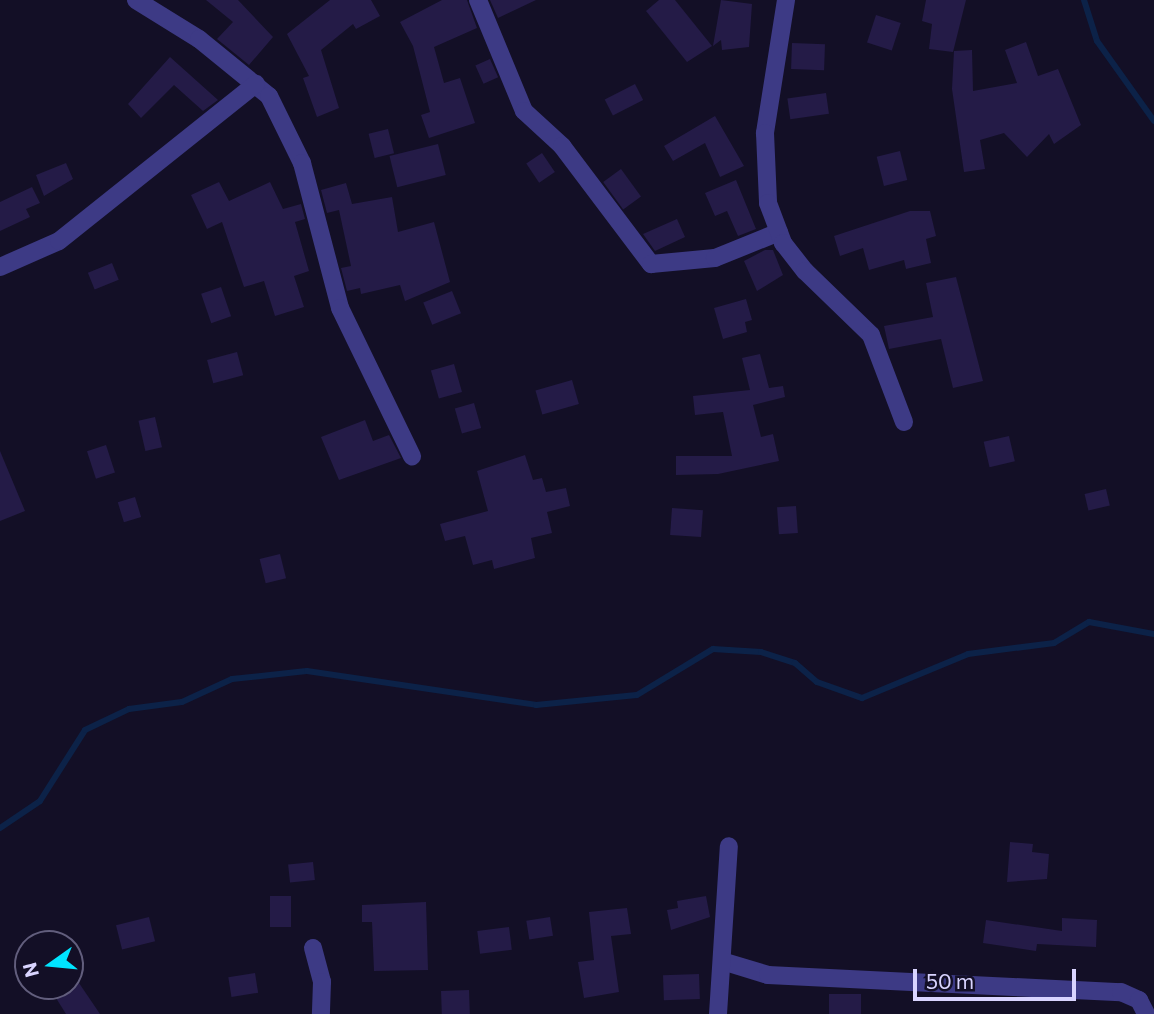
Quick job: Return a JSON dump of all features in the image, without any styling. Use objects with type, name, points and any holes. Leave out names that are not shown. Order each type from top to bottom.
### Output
[{"type":"street","points":[[136,0],[199,39],[269,96],[302,163],[340,308],[412,456]]},
{"type":"street","points":[[478,0],[524,111],[562,146],[651,264],[715,258],[779,232]]},
{"type":"street","points":[[786,0],[763,172],[779,232],[805,271],[871,335],[904,422]]},
{"type":"street","points":[[0,267],[59,242],[256,84]]},
{"type":"street","points":[[718,1014],[729,846]]},
{"type":"street","points":[[313,947],[322,982],[321,1014]]},
{"type":"street","points":[[722,961],[768,975],[1121,992],[1139,1000],[1146,1014]]},
{"type":"building","points":[[206,0],[238,0],[273,37],[249,65],[217,39],[233,22]]},
{"type":"building","points":[[330,0],[371,0],[380,16],[356,29],[353,24],[321,50],[339,108],[317,117],[303,78],[309,76],[287,34]]},
{"type":"building","points":[[442,0],[467,0],[477,28],[434,47],[444,83],[460,78],[475,123],[429,138],[421,115],[430,112],[413,46],[400,22]]},
{"type":"building","points":[[490,0],[536,0],[498,18]]},
{"type":"building","points":[[659,0],[675,0],[712,46],[687,62],[646,11]]},
{"type":"building","points":[[721,0],[752,4],[749,47],[722,50],[721,40],[713,46]]},
{"type":"building","points":[[926,0],[966,0],[953,52],[929,49],[932,24],[922,21]]},
{"type":"building","points":[[876,15],[901,23],[892,51],[867,43]]},
{"type":"building","points":[[1026,42],[1038,76],[1058,69],[1081,125],[1054,144],[1049,134],[1027,157],[1004,133],[980,140],[985,169],[964,172],[952,89],[954,51],[972,50],[973,91],[1017,83],[1005,50]]},
{"type":"building","points":[[792,43],[825,44],[824,70],[791,69]]},
{"type":"building","points":[[170,57],[218,100],[203,111],[174,85],[141,118],[128,104]]},
{"type":"building","points":[[490,59],[498,77],[484,84],[475,66]]},
{"type":"building","points":[[635,84],[643,100],[613,115],[605,99]]},
{"type":"building","points":[[826,93],[829,114],[790,119],[787,98]]},
{"type":"building","points":[[715,116],[744,166],[720,177],[705,143],[673,161],[664,146]]},
{"type":"building","points":[[388,129],[394,153],[375,158],[369,134]]},
{"type":"building","points":[[438,144],[446,175],[397,187],[389,156]]},
{"type":"building","points":[[900,151],[907,180],[884,186],[877,157]]},
{"type":"building","points":[[542,153],[555,172],[539,183],[526,164]]},
{"type":"building","points":[[66,163],[73,179],[44,196],[36,175]]},
{"type":"building","points":[[621,169],[641,197],[623,209],[603,182]]},
{"type":"building","points":[[736,180],[756,229],[738,236],[727,211],[715,216],[705,193]]},
{"type":"building","points":[[219,182],[229,201],[270,182],[283,209],[301,204],[305,219],[295,222],[309,271],[294,276],[304,307],[275,316],[264,281],[244,287],[222,222],[207,229],[191,195]]},
{"type":"building","points":[[346,183],[352,204],[392,197],[398,232],[434,222],[450,282],[405,301],[400,285],[361,294],[360,288],[347,291],[341,268],[351,266],[339,210],[327,213],[321,190]]},
{"type":"building","points":[[32,187],[40,203],[26,209],[30,217],[0,231],[0,202]]},
{"type":"building","points":[[910,211],[930,211],[936,236],[926,239],[931,263],[906,269],[904,260],[869,270],[863,248],[840,256],[834,236]]},
{"type":"building","points":[[677,219],[685,237],[655,251],[643,234]]},
{"type":"building","points":[[765,250],[773,250],[783,275],[757,291],[744,261]]},
{"type":"building","points":[[112,263],[119,280],[95,289],[88,273]]},
{"type":"building","points":[[956,277],[983,381],[953,388],[941,339],[889,349],[884,326],[933,317],[926,283]]},
{"type":"building","points":[[221,287],[231,316],[211,323],[201,294]]},
{"type":"building","points":[[452,291],[461,313],[432,325],[423,303]]},
{"type":"building","points":[[746,299],[752,320],[745,322],[747,332],[723,339],[714,308]]},
{"type":"building","points":[[237,352],[243,375],[213,383],[207,360]]},
{"type":"building","points":[[760,354],[769,388],[783,386],[785,397],[753,405],[761,437],[773,434],[779,461],[718,474],[676,475],[676,456],[732,456],[723,412],[695,415],[693,396],[750,390],[742,358]]},
{"type":"building","points":[[454,364],[462,392],[439,398],[431,371]]},
{"type":"building","points":[[572,380],[579,404],[542,415],[535,390]]},
{"type":"building","points":[[474,403],[481,428],[462,434],[455,409]]},
{"type":"building","points":[[155,417],[162,447],[145,451],[138,421]]},
{"type":"building","points":[[365,420],[373,441],[389,435],[401,458],[339,480],[321,437]]},
{"type":"building","points":[[1009,436],[1015,461],[990,467],[984,442]]},
{"type":"building","points":[[106,445],[115,473],[96,479],[87,451]]},
{"type":"building","points":[[0,451],[25,511],[0,521]]},
{"type":"building","points":[[525,455],[533,480],[542,478],[546,492],[566,488],[570,506],[547,512],[552,533],[531,538],[535,558],[494,569],[492,560],[473,565],[465,536],[445,541],[440,524],[488,511],[477,471]]},
{"type":"building","points":[[1106,489],[1110,506],[1088,511],[1085,494]]},
{"type":"building","points":[[135,497],[141,517],[124,522],[118,502]]},
{"type":"building","points":[[796,506],[798,533],[779,534],[777,507]]},
{"type":"building","points":[[672,508],[703,510],[701,537],[670,535]]},
{"type":"building","points":[[280,554],[286,578],[266,583],[260,559]]},
{"type":"building","points":[[1010,842],[1033,844],[1032,852],[1049,854],[1047,879],[1007,882]]},
{"type":"building","points":[[313,862],[315,880],[290,883],[288,865]]},
{"type":"building","points":[[270,896],[291,896],[291,927],[270,927]]},
{"type":"building","points":[[706,896],[710,917],[671,930],[667,910],[678,908],[677,901]]},
{"type":"building","points":[[426,902],[428,970],[374,971],[372,922],[362,922],[362,905]]},
{"type":"building","points":[[627,908],[631,934],[611,936],[619,992],[584,998],[578,962],[594,960],[589,912]]},
{"type":"building","points":[[149,917],[155,941],[122,949],[116,925]]},
{"type":"building","points":[[550,917],[553,936],[529,940],[526,921]]},
{"type":"building","points":[[1062,918],[1097,920],[1096,947],[1037,944],[1036,951],[983,943],[986,920],[1062,931]]},
{"type":"building","points":[[509,927],[512,950],[480,954],[477,931]]},
{"type":"building","points":[[255,973],[258,993],[231,997],[228,977]]},
{"type":"building","points":[[699,974],[700,999],[664,1000],[663,975]]},
{"type":"building","points":[[84,990],[100,1014],[66,1014],[57,1000],[84,1000]]},
{"type":"building","points":[[469,990],[470,1014],[442,1014],[441,991]]},
{"type":"building","points":[[829,994],[861,994],[861,1014],[829,1014]]},
{"type":"waterway","points":[[1084,0],[1097,41],[1154,121]]},
{"type":"waterway","points":[[0,828],[40,801],[85,730],[129,709],[182,702],[232,679],[307,671],[536,705],[637,695],[713,649],[761,652],[795,663],[817,682],[862,698],[968,654],[1054,643],[1089,622],[1154,634]]}]
